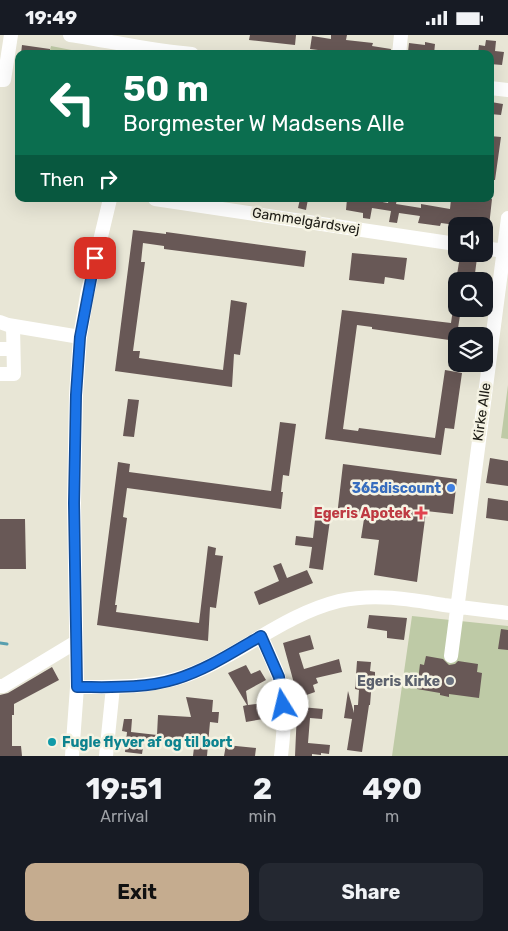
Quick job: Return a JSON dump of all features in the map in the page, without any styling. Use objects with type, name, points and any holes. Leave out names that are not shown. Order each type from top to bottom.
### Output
[{"type":"street","points":[[0,79],[4,80],[11,35]]},
{"type":"street","points":[[70,35],[149,46],[161,50]]},
{"type":"street","points":[[399,50],[401,35]]},
{"type":"street","points":[[494,88],[508,90]]},
{"type":"street","points":[[72,756],[77,687],[74,453],[76,395],[80,337],[95,258],[109,202]]},
{"type":"street","name":"Gammelgårdsvej","points":[[175,202],[448,243]]},
{"type":"street","name":"Kirke Alle","points":[[451,656],[508,218]]},
{"type":"street","points":[[493,249],[504,251]]},
{"type":"street","points":[[0,374],[14,374],[7,349],[7,324],[80,337]]},
{"type":"street","points":[[77,687],[142,686],[175,680],[200,670],[311,609],[340,601],[367,597],[398,598],[508,613]]},
{"type":"street","points":[[261,636],[279,677],[283,697],[284,721],[281,756]]},
{"type":"street","points":[[0,686],[3,686],[76,642]]},
{"type":"street","points":[[106,756],[113,687]]},
{"type":"green space","points":[[51,46],[72,50],[50,50]]},
{"type":"green space","points":[[508,385],[508,439],[501,438]]},
{"type":"green space","points":[[412,616],[508,626],[508,756],[392,756]]},
{"type":"building","points":[[250,35],[296,35],[295,45],[249,40]]},
{"type":"building","points":[[331,35],[347,35],[346,40],[373,43],[372,46],[391,49],[310,49],[312,36],[331,39]]},
{"type":"building","points":[[486,40],[496,41],[495,51],[504,52],[502,65],[494,64],[494,50],[478,50],[479,45],[485,46]]},
{"type":"building","points":[[425,42],[435,44],[434,50],[408,50],[409,43],[425,45]]},
{"type":"building","points":[[22,45],[50,49],[50,50],[21,50]]},
{"type":"building","points":[[494,102],[503,104],[501,115],[494,114]]},
{"type":"building","points":[[494,136],[501,137],[494,180]]},
{"type":"building","points":[[299,202],[307,202],[306,210],[298,208]]},
{"type":"building","points":[[347,202],[396,202],[396,204],[421,208],[421,204],[450,209],[451,202],[492,202],[490,217],[448,217],[448,224],[441,223],[440,226],[418,223],[420,216],[399,213],[397,223],[389,222],[391,211],[372,208],[370,219],[363,218],[363,213],[346,210]]},
{"type":"building","points":[[133,230],[166,234],[166,232],[306,251],[304,267],[164,249],[164,246],[143,243],[141,262],[145,262],[133,351],[140,351],[139,358],[223,370],[231,300],[247,303],[240,355],[234,354],[232,387],[115,371]]},
{"type":"building","points":[[352,253],[407,258],[404,280],[385,277],[384,284],[349,280]]},
{"type":"building","points":[[459,262],[476,262],[475,272],[457,272]]},
{"type":"building","points":[[342,310],[451,323],[452,317],[460,317],[458,327],[448,327],[448,340],[372,329],[372,327],[357,325],[343,429],[358,431],[359,428],[435,438],[445,370],[462,373],[454,429],[445,428],[441,455],[325,439]]},
{"type":"building","points":[[128,399],[139,400],[134,437],[123,436]]},
{"type":"building","points":[[280,422],[296,424],[289,476],[283,475],[281,509],[127,488],[123,517],[127,518],[115,605],[117,605],[116,612],[199,623],[208,546],[216,548],[215,555],[223,556],[216,608],[210,607],[208,641],[97,625],[118,462],[130,464],[129,472],[271,491]]},
{"type":"building","points":[[490,458],[508,461],[508,486],[486,483]]},
{"type":"building","points":[[343,464],[457,479],[453,514],[426,511],[417,582],[374,575],[379,540],[361,538],[364,519],[337,516]]},
{"type":"building","points":[[488,498],[508,501],[508,521],[486,518]]},
{"type":"building","points":[[316,511],[331,513],[323,570],[309,568],[312,547],[295,545],[296,536],[313,538]]},
{"type":"building","points":[[0,519],[25,519],[26,569],[0,569]]},
{"type":"building","points":[[281,563],[287,578],[307,570],[313,583],[259,605],[254,592],[279,581],[273,566]]},
{"type":"building","points":[[369,615],[407,618],[404,640],[387,638],[387,631],[367,628]]},
{"type":"building","points":[[501,629],[508,630],[508,650],[498,649]]},
{"type":"building","points":[[310,635],[314,649],[299,653],[304,669],[339,659],[342,672],[316,678],[318,683],[313,685],[315,692],[298,698],[283,643]]},
{"type":"building","name":"Egeris Kirke","points":[[426,656],[443,659],[449,665],[455,664],[458,661],[478,664],[477,672],[482,673],[479,698],[449,694],[449,697],[440,695],[440,693],[417,689],[420,664],[424,665]]},
{"type":"building","points":[[357,661],[371,662],[370,671],[375,672],[375,680],[372,680],[362,752],[347,750],[352,719],[344,718],[348,691],[354,713],[354,705],[358,705],[359,690],[355,689]]},
{"type":"building","points":[[246,665],[251,674],[260,670],[266,680],[246,691],[248,705],[264,703],[269,705],[269,718],[246,722],[243,706],[247,705],[228,673]]},
{"type":"building","points":[[52,667],[59,680],[14,704],[12,746],[21,746],[22,756],[0,756],[0,695],[8,693]]},
{"type":"building","points":[[186,697],[213,700],[212,712],[219,712],[218,723],[210,722],[207,756],[193,756],[195,739],[177,738],[176,744],[144,741],[142,754],[125,752],[127,732],[122,731],[124,719],[132,719],[131,732],[157,735],[158,715],[191,717]]},
{"type":"building","points":[[301,707],[323,709],[322,719],[310,718],[308,743],[330,745],[329,754],[295,756],[297,711],[302,712]]},
{"type":"building","points":[[226,745],[256,748],[255,756],[224,756]]},
{"type":"waterway","points":[[0,643],[7,644]]},
{"type":"place","name":"365discount","points":[[451,488]]},
{"type":"place","name":"Egeris Apotek","points":[[421,513]]},
{"type":"place","name":"Egeris Kirke","points":[[450,681]]},
{"type":"place","name":"Fugle flyver af og til bort","points":[[52,742]]},
{"type":"route","points":[[95,258],[80,337],[76,395],[74,503],[77,687],[142,686],[175,680],[200,670],[261,636],[279,677],[283,705]]}]
